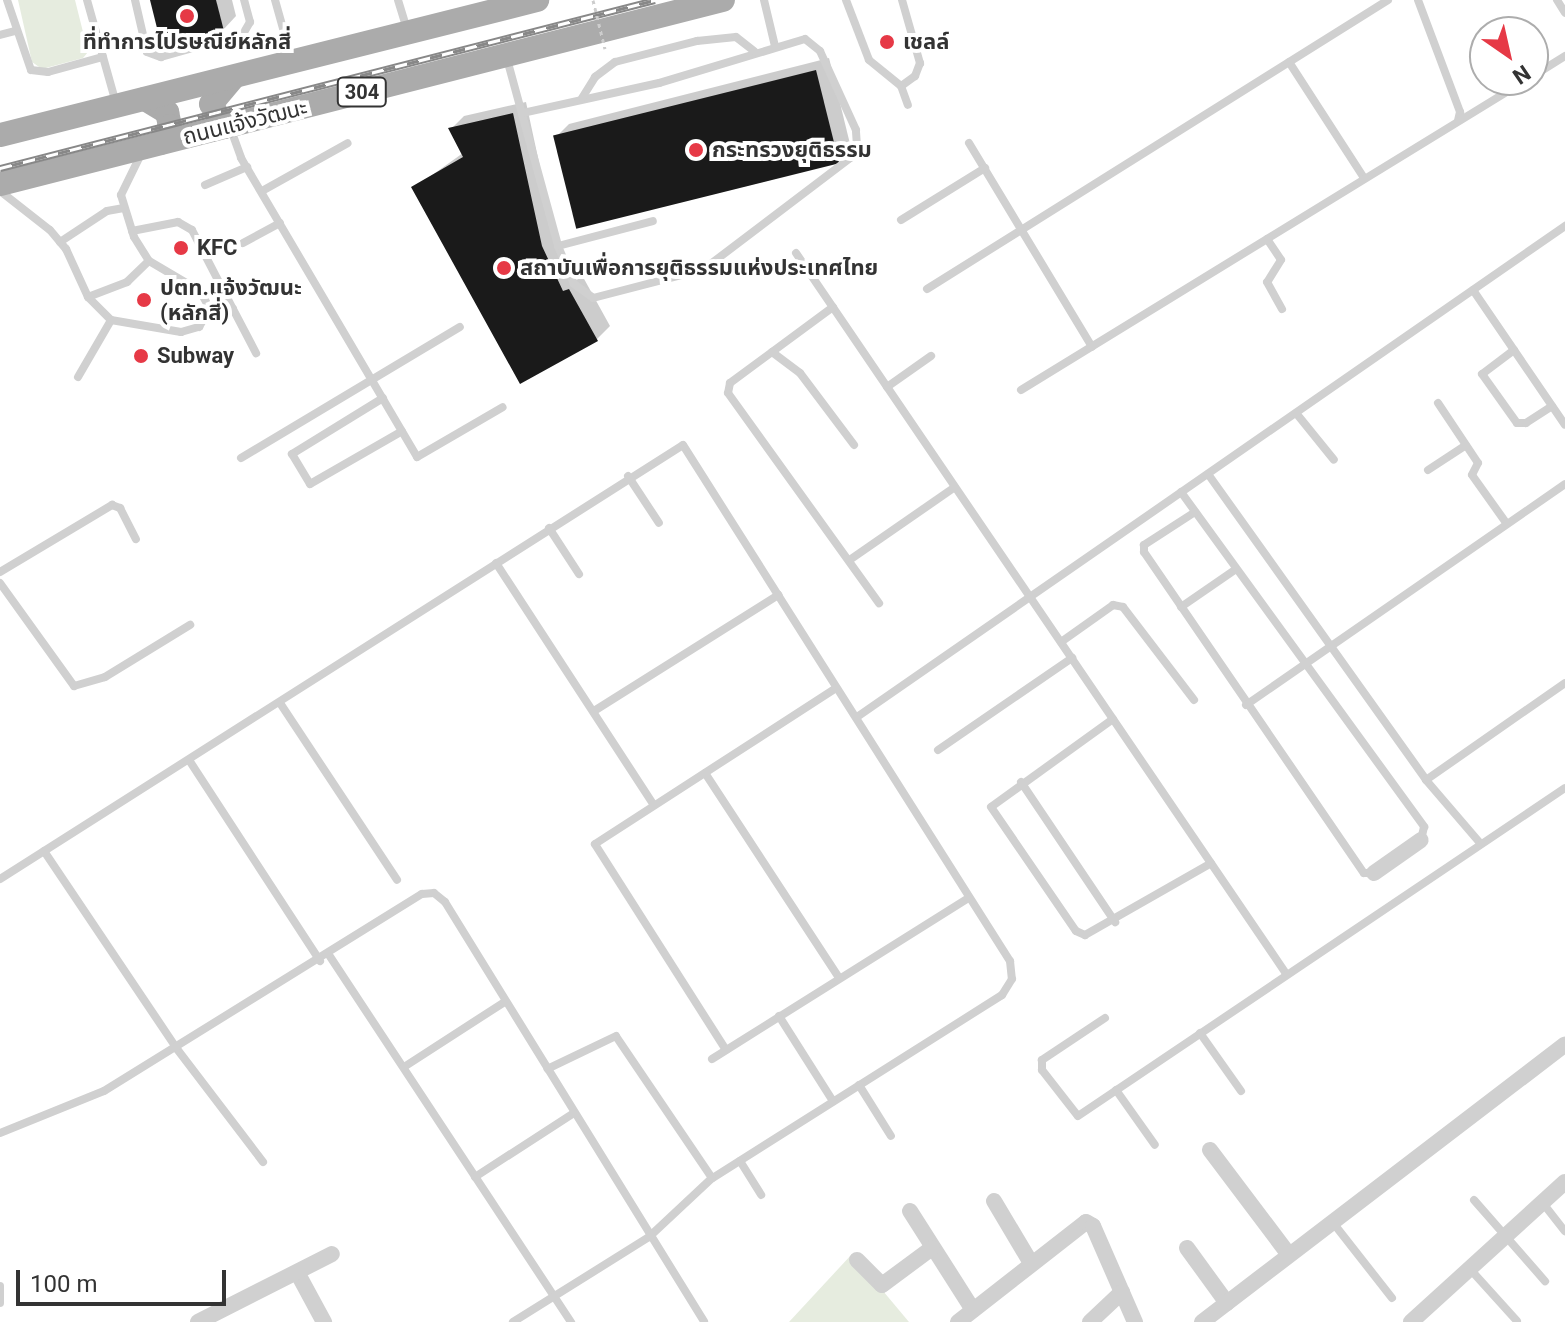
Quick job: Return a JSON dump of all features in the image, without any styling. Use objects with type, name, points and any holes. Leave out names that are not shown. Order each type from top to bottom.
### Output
[{"type":"main road","name":"ถนนแจ้งวัฒนะ","points":[[0,135],[537,0]]},
{"type":"main road","name":"ถนนแจ้งวัฒนะ","points":[[0,184],[723,0]]},
{"type":"main road","points":[[227,126],[211,104],[234,77]]},
{"type":"main road","points":[[145,99],[167,112],[170,126],[153,144]]},
{"type":"street","points":[[1374,873],[1421,840]]},
{"type":"street","points":[[1202,1322],[1564,1046]]},
{"type":"street","points":[[1210,1150],[1289,1255]]},
{"type":"street","points":[[1411,1322],[1565,1182]]},
{"type":"street","points":[[994,1201],[1031,1263]]},
{"type":"street","points":[[910,1211],[973,1310]]},
{"type":"street","points":[[958,1322],[1086,1222],[1093,1226],[1135,1322]]},
{"type":"street","points":[[857,1260],[882,1285],[932,1248]]},
{"type":"street","points":[[1187,1248],[1227,1303]]},
{"type":"street","points":[[198,1322],[228,1316],[332,1254]]},
{"type":"street","points":[[298,1274],[324,1322]]},
{"type":"street","points":[[1090,1322],[1122,1292]]},
{"type":"lane","points":[[7,0],[27,66],[37,74],[103,57]]},
{"type":"lane","points":[[87,0],[117,106]]},
{"type":"lane","points":[[135,0],[147,52],[161,57],[243,34],[250,22],[244,0]]},
{"type":"lane","points":[[275,0],[292,62]]},
{"type":"lane","points":[[398,0],[407,33]]},
{"type":"lane","points":[[764,0],[775,46]]},
{"type":"lane","points":[[846,0],[869,60],[901,86],[908,105]]},
{"type":"lane","points":[[901,86],[915,76],[920,63],[902,0]]},
{"type":"lane","points":[[927,289],[1388,0]]},
{"type":"lane","points":[[1418,0],[1460,112],[1458,121]]},
{"type":"lane","points":[[1557,0],[1565,13]]},
{"type":"lane","points":[[0,35],[15,31]]},
{"type":"lane","points":[[582,98],[595,77],[615,62],[697,41],[736,37],[754,51]]},
{"type":"lane","points":[[506,54],[558,246],[574,284],[593,298],[688,277],[850,158],[857,146],[856,130],[820,51],[805,39],[754,51],[659,83],[523,113]]},
{"type":"lane","points":[[1289,62],[1364,178]]},
{"type":"lane","points":[[1021,390],[1499,96]]},
{"type":"lane","points":[[227,126],[247,167],[417,457],[503,407]]},
{"type":"lane","points":[[262,191],[348,143]]},
{"type":"lane","points":[[969,143],[1092,347]]},
{"type":"lane","points":[[153,144],[123,182],[124,208],[132,231],[149,261],[200,291],[210,309]]},
{"type":"lane","points":[[205,185],[247,167]]},
{"type":"lane","points":[[901,220],[985,168]]},
{"type":"lane","points":[[0,191],[38,217],[60,242],[88,297],[111,320],[181,332],[199,327],[210,309]]},
{"type":"lane","points":[[60,242],[107,211],[124,208]]},
{"type":"lane","points":[[558,246],[653,221]]},
{"type":"lane","points":[[132,231],[178,222],[192,230],[256,353]]},
{"type":"lane","points":[[243,243],[280,223]]},
{"type":"lane","points":[[857,717],[1565,226]]},
{"type":"lane","points":[[1267,239],[1281,260],[1267,282],[1282,309]]},
{"type":"lane","points":[[796,253],[1285,972]]},
{"type":"lane","points":[[88,297],[127,282],[149,261]]},
{"type":"lane","points":[[1473,290],[1565,425]]},
{"type":"lane","points":[[833,307],[730,383],[728,393],[851,559],[879,603]]},
{"type":"lane","points":[[210,309],[233,309]]},
{"type":"lane","points":[[78,377],[111,320]]},
{"type":"lane","points":[[241,458],[460,327]]},
{"type":"lane","points":[[1514,350],[1482,374],[1517,423],[1526,423],[1552,406]]},
{"type":"lane","points":[[772,352],[800,373],[854,445]]},
{"type":"lane","points":[[887,387],[931,356]]},
{"type":"lane","points":[[383,398],[292,454],[310,484],[402,431]]},
{"type":"lane","points":[[1438,403],[1478,463],[1472,475],[1507,524]]},
{"type":"lane","points":[[1296,413],[1334,460]]},
{"type":"lane","points":[[1428,470],[1466,445]]},
{"type":"lane","points":[[0,879],[280,703],[674,447],[687,448],[1010,961],[1012,979],[1002,995],[712,1178],[649,1237],[513,1322]]},
{"type":"lane","points":[[1208,474],[1426,780],[1480,843]]},
{"type":"lane","points":[[628,476],[659,523]]},
{"type":"lane","points":[[1246,705],[1565,484]]},
{"type":"lane","points":[[851,559],[955,487]]},
{"type":"lane","points":[[1181,492],[1303,665],[1424,827],[1421,840]]},
{"type":"lane","points":[[0,572],[112,505],[120,508],[136,539]]},
{"type":"lane","points":[[1195,512],[1144,545],[1246,705],[1364,873],[1374,873]]},
{"type":"lane","points":[[549,528],[579,574]]},
{"type":"lane","points":[[496,563],[654,805]]},
{"type":"lane","points":[[1181,607],[1236,569]]},
{"type":"lane","points":[[0,583],[64,680],[74,686],[105,677],[190,625]]},
{"type":"lane","points":[[594,711],[778,595]]},
{"type":"lane","points":[[1061,642],[1113,605],[1123,607],[1194,700]]},
{"type":"lane","points":[[938,750],[1072,658]]},
{"type":"lane","points":[[1426,780],[1565,683]]},
{"type":"lane","points":[[726,1050],[596,851],[599,838],[836,688]]},
{"type":"lane","points":[[280,703],[397,880]]},
{"type":"lane","points":[[1113,719],[1021,782],[991,807],[1076,931],[1085,935],[1115,922],[1211,863]]},
{"type":"lane","points":[[189,760],[320,961]]},
{"type":"lane","points":[[705,773],[839,978]]},
{"type":"lane","points":[[1021,782],[1115,922]]},
{"type":"lane","points":[[1105,1018],[1042,1060],[1042,1070],[1078,1116],[1285,972],[1565,788]]},
{"type":"lane","points":[[44,851],[177,1049],[263,1162]]},
{"type":"lane","points":[[0,1133],[104,1091],[320,961],[422,894],[434,893],[445,902],[704,1322]]},
{"type":"lane","points":[[712,1059],[969,898]]},
{"type":"lane","points":[[329,955],[571,1322]]},
{"type":"lane","points":[[404,1067],[506,1001]]},
{"type":"lane","points":[[779,1016],[833,1101]]},
{"type":"lane","points":[[1200,1033],[1241,1091]]},
{"type":"lane","points":[[547,1069],[616,1036],[712,1178]]},
{"type":"lane","points":[[859,1085],[891,1136]]},
{"type":"lane","points":[[1116,1090],[1155,1145]]},
{"type":"lane","points":[[475,1177],[574,1113]]},
{"type":"lane","points":[[740,1161],[761,1195]]},
{"type":"lane","points":[[1474,1200],[1545,1281]]},
{"type":"lane","points":[[1542,1202],[1565,1231]]},
{"type":"lane","points":[[1334,1224],[1392,1298]]},
{"type":"lane","points":[[1470,1269],[1517,1321]]},
{"type":"lane","points":[[0,1286],[0,1303]]},
{"type":"path","points":[[593,0],[605,49]]},
{"type":"shaded area","points":[[18,0],[75,0],[88,52],[83,58],[42,69],[32,62]]},
{"type":"shaded area","points":[[852,1254],[909,1322],[789,1322]]},
{"type":"building","name":"ที่ทำการไปรษณีย์หลักสี่","points":[[150,0],[216,0],[224,31],[162,48]]},
{"type":"building","name":"กระทรวงยุติธรรม","points":[[816,70],[839,163],[576,229],[553,136]]},
{"type":"building","name":"สถาบันเพื่อการยุติธรรมแห่งประเทศไทย","points":[[513,113],[542,246],[563,291],[569,289],[598,341],[520,384],[411,187],[463,157],[448,128]]},
{"type":"railway","points":[[0,168],[655,0]]},
{"type":"place","name":"ที่ทำการไปรษณีย์หลักสี่","points":[[187,16]]},
{"type":"place","name":"เชลล์","points":[[887,42]]},
{"type":"place","name":"กระทรวงยุติธรรม","points":[[696,150]]},
{"type":"place","name":"KFC","points":[[181,248]]},
{"type":"place","name":"สถาบันเพื่อการยุติธรรมแห่งประเทศไทย","points":[[504,268]]},
{"type":"place","name":"ปตท.แจ้งวัฒนะ (หลักสี่)","points":[[144,300]]},
{"type":"place","name":"Subway","points":[[141,356]]}]
